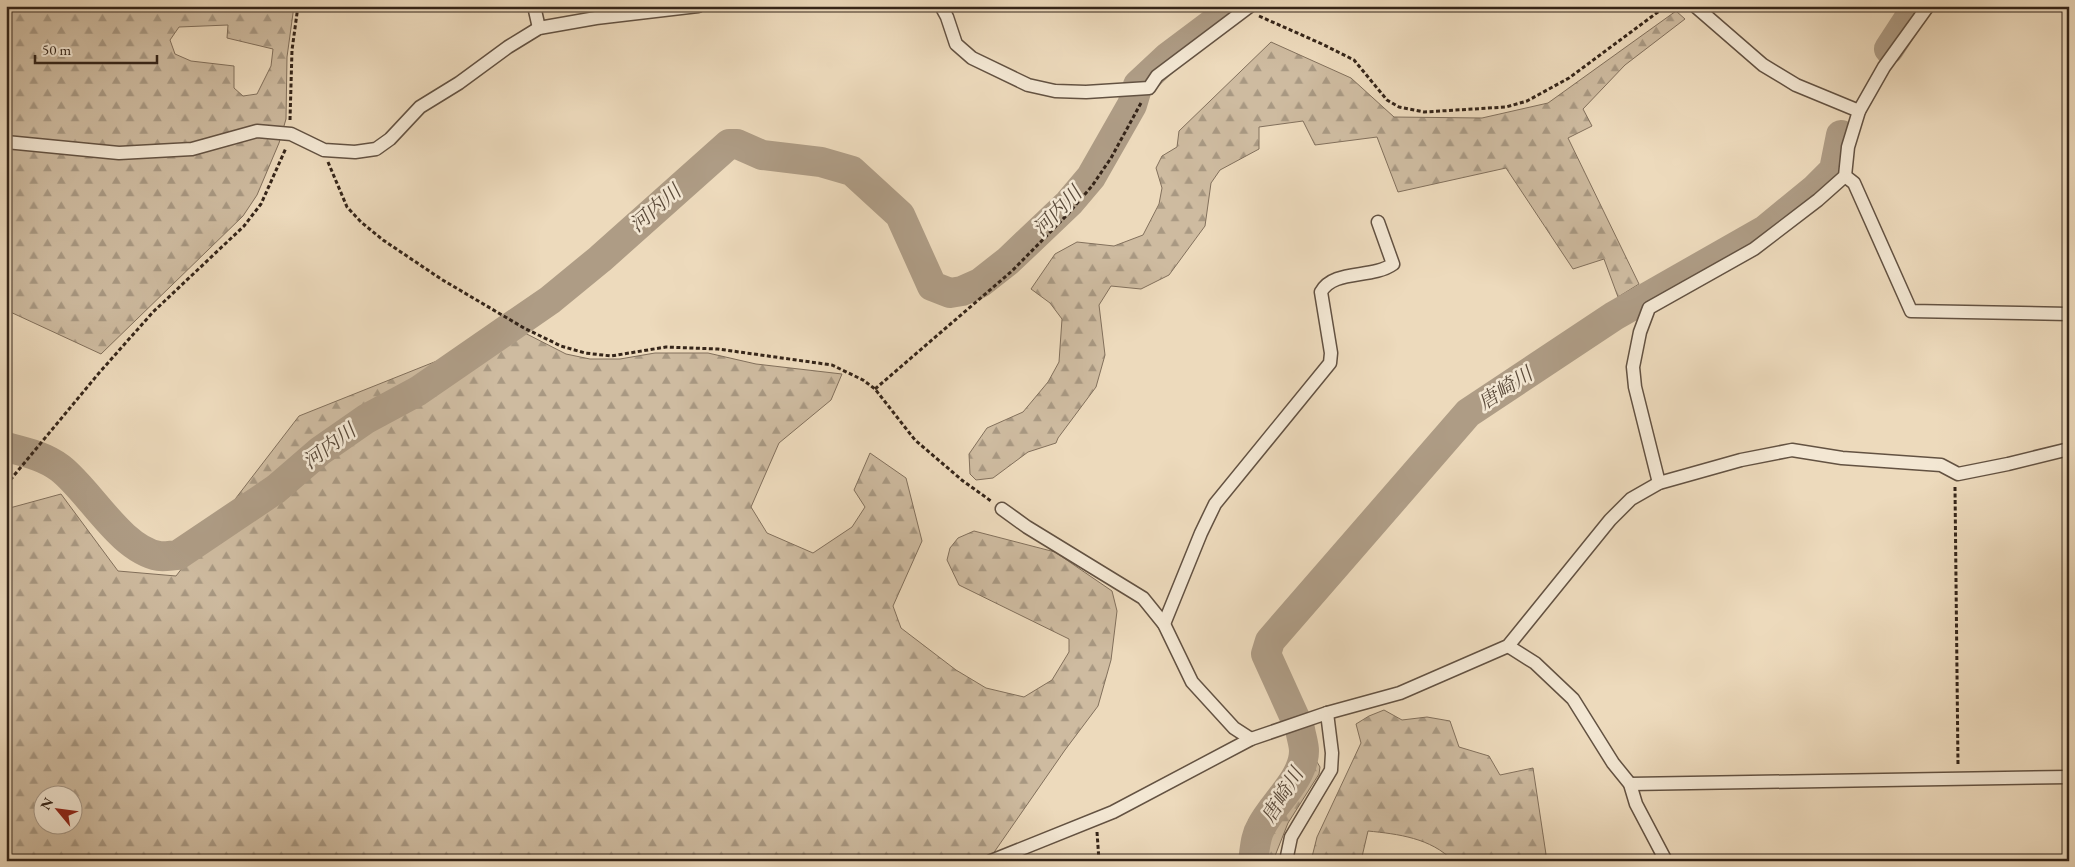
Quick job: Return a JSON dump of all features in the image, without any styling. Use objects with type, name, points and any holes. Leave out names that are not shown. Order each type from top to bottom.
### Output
[{"type":"street","points":[[534,6],[539,28]]},
{"type":"street","points":[[6,142],[119,153],[192,149],[257,130],[291,134],[324,150],[355,152],[376,149],[390,139],[420,107],[459,83],[508,47],[539,28],[596,18],[698,6]]},
{"type":"street","points":[[941,6],[947,17],[956,44],[972,58],[1028,85],[1055,91],[1086,92],[1147,88],[1162,72],[1248,8]]},
{"type":"street","points":[[1695,6],[1763,65],[1796,85],[1859,111]]},
{"type":"street","points":[[1659,483],[1635,386],[1633,367],[1640,332],[1649,308],[1754,249],[1818,200],[1845,176],[1848,147],[1859,111],[1884,67],[1928,6]]},
{"type":"street","points":[[1845,176],[1854,183],[1911,311],[2069,314]]},
{"type":"street","points":[[1164,624],[1201,533],[1215,504],[1330,363],[1331,352],[1321,292],[1326,284],[1336,279],[1384,270],[1393,264],[1378,222]]},
{"type":"street","points":[[991,861],[1113,812],[1251,739],[1327,713],[1400,693],[1508,646],[1610,520],[1630,499],[1659,483],[1741,460],[1792,450],[1842,458],[1941,465],[1958,474],[2008,464],[2069,448]]},
{"type":"street","points":[[1002,509],[1027,527],[1143,598],[1164,624],[1192,682],[1234,728],[1251,739]]},
{"type":"street","points":[[1508,646],[1536,663],[1572,699],[1613,763],[1630,784],[1636,804],[1666,861]]},
{"type":"street","points":[[1286,861],[1291,837],[1331,770],[1332,753],[1327,713]]},
{"type":"street","points":[[1630,784],[2069,777]]},
{"type":"path","points":[[6,485],[153,312],[244,226],[261,204],[291,134],[292,50],[298,6]]},
{"type":"path","points":[[1248,8],[1354,60],[1387,100],[1399,108],[1424,112],[1506,107],[1527,101],[1569,78],[1666,6]]},
{"type":"path","points":[[875,389],[1012,271],[1068,214],[1092,186],[1111,158],[1130,126],[1147,88]]},
{"type":"path","points":[[324,150],[332,175],[347,206],[361,222],[384,240],[441,278],[524,328],[561,346],[586,353],[611,356],[628,355],[666,347],[718,349],[832,364],[863,380],[875,389],[915,440],[963,481],[1002,509]]},
{"type":"path","points":[[1958,474],[1955,482],[1958,778]]},
{"type":"path","points":[[1097,818],[1099,861]]},
{"type":"green space","points":[[6,6],[294,6],[287,57],[286,119],[279,143],[257,195],[243,216],[101,354],[6,310]],"holes":[[[228,25],[227,38],[273,49],[271,66],[257,94],[243,96],[234,88],[234,66],[191,61],[175,54],[170,40],[179,27]]]},
{"type":"green space","points":[[1676,11],[1685,19],[1625,65],[1583,109],[1592,126],[1568,138],[1639,284],[1618,297],[1604,259],[1573,269],[1506,168],[1398,192],[1377,137],[1315,145],[1303,121],[1259,127],[1259,149],[1220,170],[1211,183],[1205,226],[1169,275],[1141,289],[1111,286],[1099,305],[1105,355],[1096,387],[1056,443],[1028,452],[993,478],[976,480],[970,474],[969,454],[987,428],[1023,412],[1048,382],[1059,362],[1062,319],[1050,303],[1031,289],[1055,254],[1077,242],[1114,246],[1143,235],[1159,204],[1162,188],[1156,168],[1162,156],[1177,147],[1179,131],[1271,42],[1351,78],[1394,117],[1482,118],[1548,103]]},
{"type":"green space","points":[[517,329],[566,354],[590,359],[620,359],[655,353],[708,353],[756,364],[842,374],[831,400],[779,443],[751,507],[767,533],[813,553],[852,527],[865,507],[854,490],[870,453],[906,478],[922,541],[893,606],[901,628],[956,670],[986,688],[1024,697],[1052,680],[1069,652],[1069,639],[959,585],[947,560],[950,548],[958,538],[974,531],[1055,552],[1112,591],[1117,611],[1111,660],[1098,706],[988,861],[6,861],[6,509],[61,494],[118,571],[176,576],[299,416]]},
{"type":"green space","points":[[1384,710],[1402,720],[1427,717],[1450,721],[1459,747],[1489,756],[1500,775],[1533,768],[1547,861],[1453,861],[1435,847],[1424,842],[1402,836],[1368,831],[1361,861],[1311,861],[1317,837],[1361,743],[1356,724]]},
{"type":"green space","points":[[1311,761],[1317,762],[1320,767],[1319,774],[1288,823],[1273,861],[1257,861],[1261,841],[1272,819],[1307,764]]},
{"type":"waterway","name":"河内川","points":[[6,447],[41,457],[60,468],[83,490],[106,518],[131,543],[159,556],[178,555],[276,489],[320,451],[366,419],[418,391],[550,300],[600,259],[729,144],[737,144],[762,155],[821,162],[852,171],[900,215],[932,286],[950,293],[962,291],[980,283],[1008,261],[1069,203],[1091,177],[1132,105],[1138,85],[1168,57],[1236,6]]},
{"type":"waterway","name":"唐崎川","points":[[1889,49],[1917,6]]},
{"type":"waterway","name":"唐崎川","points":[[1295,718],[1266,654],[1270,641],[1468,413],[1614,316],[1765,230],[1815,189],[1834,170],[1841,135]]},
{"type":"waterway","name":"唐崎川","points":[[1253,861],[1259,831],[1266,818],[1293,781],[1303,761],[1304,748],[1300,729]]}]
